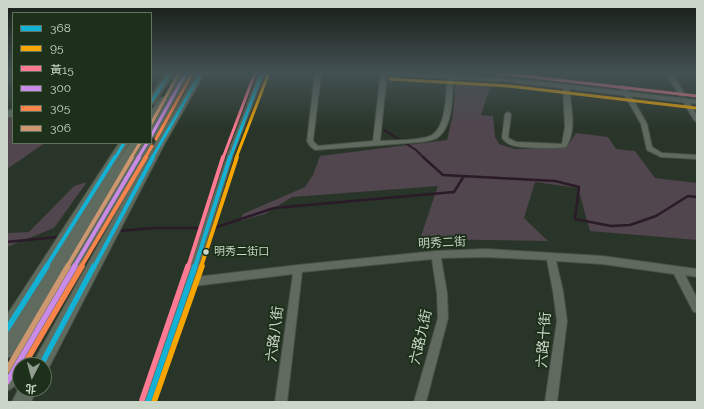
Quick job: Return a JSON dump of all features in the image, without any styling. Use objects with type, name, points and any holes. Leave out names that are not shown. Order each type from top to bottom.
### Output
[{"type":"main road","points":[[152,100],[157,92]]},
{"type":"main road","points":[[152,116],[168,92]]},
{"type":"main road","points":[[152,134],[175,92]]},
{"type":"main road","points":[[45,357],[160,143],[190,92]]},
{"type":"main road","points":[[7,329],[123,144]]},
{"type":"main road","points":[[7,350],[134,144]]},
{"type":"main road","points":[[7,382],[146,144]]},
{"type":"street","points":[[148,402],[190,282],[231,153],[255,92]]},
{"type":"street","points":[[316,92],[310,141],[312,145],[318,148],[434,137],[440,132],[449,107],[448,92]]},
{"type":"street","points":[[376,143],[382,92]]},
{"type":"street","points":[[508,114],[505,138],[508,142],[564,146],[568,131],[566,92]]},
{"type":"street","points":[[618,92],[697,97]]},
{"type":"street","points":[[654,92],[684,97],[697,102]]},
{"type":"street","points":[[681,92],[697,120]]},
{"type":"street","points":[[627,93],[644,124],[649,148],[661,155],[697,157]]},
{"type":"street","name":"明秀二街","points":[[190,282],[436,255],[486,253],[602,260],[697,273]]},
{"type":"street","name":"六路九街","points":[[420,402],[443,318],[442,293],[436,255]]},
{"type":"street","name":"六路十街","points":[[551,257],[562,321],[552,402]]},
{"type":"street","name":"六路八街","points":[[281,402],[298,269]]},
{"type":"street","points":[[677,270],[697,308]]},
{"type":"shaded area","points":[[455,92],[488,92],[481,115],[493,116],[495,137],[499,144],[515,149],[566,148],[576,133],[608,137],[616,149],[635,151],[655,178],[697,183],[697,240],[590,231],[578,188],[535,182],[524,218],[548,241],[420,239],[438,186],[292,197],[265,214],[240,221],[243,214],[305,187],[313,175],[320,156],[447,140],[453,114]]},
{"type":"shaded area","points":[[12,116],[12,144],[44,144],[7,169],[7,119]]},
{"type":"shaded area","points":[[87,182],[54,228],[7,247],[7,233],[29,232],[74,186]]},
{"type":"waterway","points":[[384,130],[416,150],[423,157]]},
{"type":"waterway","points":[[423,157],[443,175],[464,176]]},
{"type":"waterway","points":[[214,228],[274,208],[454,192],[464,176]]},
{"type":"waterway","points":[[464,176],[555,181],[579,187],[575,219],[611,226],[630,225],[656,216],[688,196],[697,197]]},
{"type":"waterway","points":[[119,231],[154,228],[199,228]]},
{"type":"waterway","points":[[7,242],[57,237]]},
{"type":"transit line","name":"368","points":[[152,100],[157,92]]},
{"type":"transit line","name":"306","points":[[152,122],[169,92]]},
{"type":"transit line","name":"300","points":[[152,134],[175,92]]},
{"type":"transit line","name":"305","points":[[156,139],[182,92]]},
{"type":"transit line","name":"368","points":[[45,357],[160,143],[190,92]]},
{"type":"transit line","name":"黃15","points":[[142,400],[184,280],[225,151],[248,92]]},
{"type":"transit line","name":"368","points":[[148,402],[190,282],[231,153],[255,92]]},
{"type":"transit line","name":"95","points":[[154,402],[196,284],[237,155],[261,92]]},
{"type":"transit line","name":"95","points":[[561,92],[696,108]]},
{"type":"transit line","name":"黃15","points":[[663,92],[697,96]]},
{"type":"transit line","name":"368","points":[[7,329],[123,144]]},
{"type":"transit line","name":"306","points":[[7,370],[139,144]]},
{"type":"transit line","name":"300","points":[[7,382],[146,144]]},
{"type":"transit line","name":"305","points":[[29,357],[152,146]]},
{"type":"place","name":"明秀二街口","points":[[206,252]]}]
